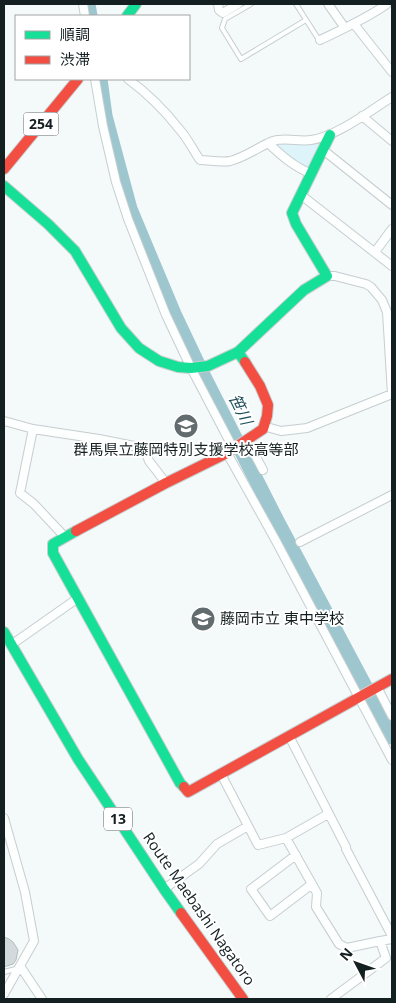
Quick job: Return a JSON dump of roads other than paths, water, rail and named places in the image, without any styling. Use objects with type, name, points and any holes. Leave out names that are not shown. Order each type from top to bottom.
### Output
[{"type":"main road","points":[[128,15],[136,4]]},
{"type":"main road","name":"254","points":[[4,170],[77,80]]},
{"type":"main road","points":[[4,186],[48,224],[75,252],[121,328],[139,348],[159,361],[178,367],[208,366],[238,352],[304,290],[326,276],[296,224],[292,213],[330,135]]},
{"type":"main road","points":[[238,352],[268,405],[263,429],[230,450],[53,544],[53,553],[180,783],[188,792],[392,679]]},
{"type":"main road","name":"Route Maebashi Nagatoro","points":[[4,632],[78,759],[164,889],[244,999]]},
{"type":"street","points":[[122,15],[128,4]]},
{"type":"street","points":[[133,15],[144,4]]},
{"type":"street","points":[[218,4],[223,13],[238,4]]},
{"type":"street","points":[[328,4],[345,28]]},
{"type":"street","points":[[320,40],[373,14],[387,4]]},
{"type":"street","points":[[354,24],[392,71]]},
{"type":"street","points":[[95,80],[103,126],[116,182],[166,315],[195,367],[230,450],[276,541],[369,692],[392,716]]},
{"type":"street","points":[[129,80],[138,86],[181,131],[200,160],[230,161],[274,140],[310,140],[330,135],[392,97]]},
{"type":"street","points":[[362,116],[392,141]]},
{"type":"street","points":[[268,143],[291,164],[312,174]]},
{"type":"street","points":[[322,149],[392,205]]},
{"type":"street","points":[[301,195],[392,266]]},
{"type":"street","points":[[375,252],[392,230]]},
{"type":"street","points":[[263,426],[281,431],[307,428],[392,395],[387,312],[382,300],[366,284],[335,276],[326,276]]},
{"type":"street","points":[[4,421],[33,429],[144,448],[149,461],[166,483]]},
{"type":"street","points":[[33,429],[20,493],[34,504],[65,537]]},
{"type":"street","points":[[247,440],[263,470]]},
{"type":"street","points":[[300,542],[392,495]]},
{"type":"street","points":[[11,645],[78,598]]},
{"type":"street","points":[[369,692],[392,760]]},
{"type":"street","points":[[286,838],[317,893],[316,907],[339,944],[347,948],[392,938],[288,736]]},
{"type":"street","points":[[221,774],[258,845],[286,838],[328,814]]},
{"type":"street","points":[[4,818],[24,892],[34,941],[4,994]]},
{"type":"street","points":[[164,889],[199,864],[217,844],[248,826]]},
{"type":"street","points":[[296,855],[251,889],[270,916],[312,884]]},
{"type":"street","points":[[331,999],[386,958],[380,941]]},
{"type":"street","points":[[20,967],[42,999]]},
{"type":"lane","points":[[251,4],[226,19],[222,28],[241,59],[306,20]]},
{"type":"lane","points":[[296,4],[320,40]]},
{"type":"lane","points":[[4,972],[20,967]]},
{"type":"waterway","name":"笹川","points":[[88,4],[90,15]]},
{"type":"waterway","name":"笹川","points":[[100,80],[105,116],[130,209],[174,314],[277,521],[392,737]]},
{"type":"place","name":"群馬県立藤岡特別支援学校高等部","points":[[186,426]]},
{"type":"place","name":"藤岡市立 東中学校","points":[[203,619]]}]
